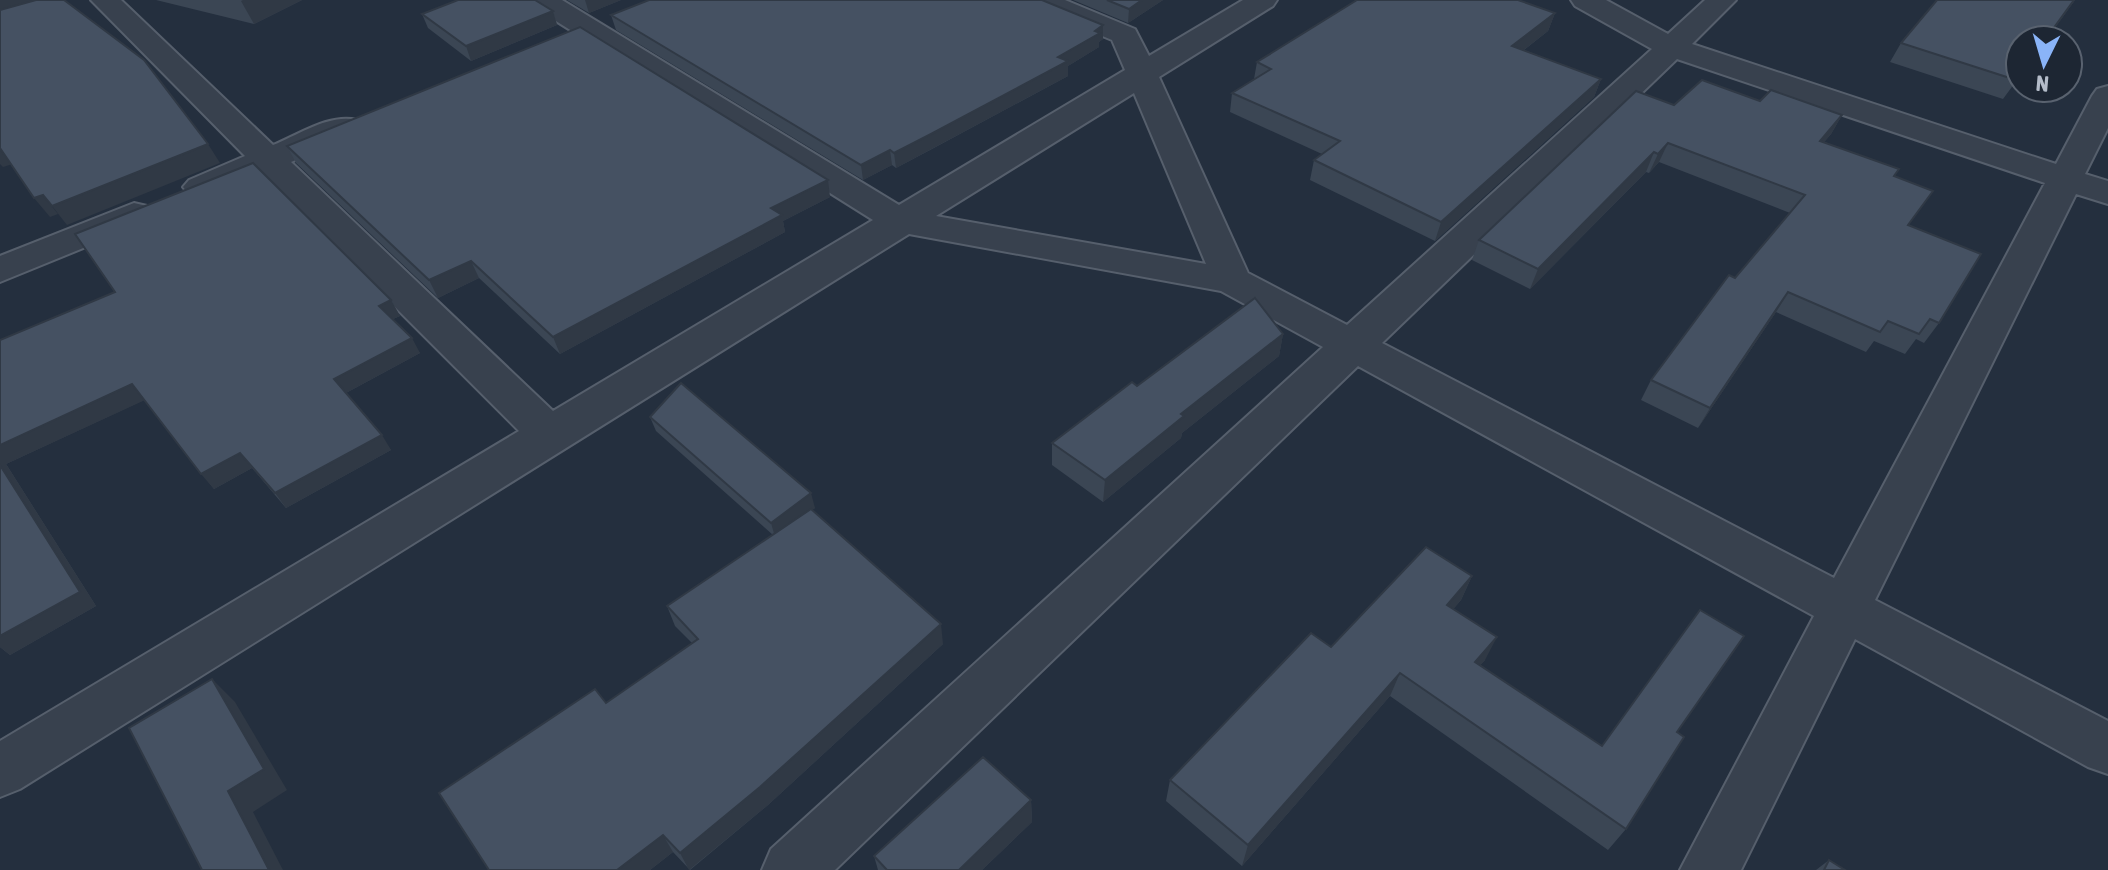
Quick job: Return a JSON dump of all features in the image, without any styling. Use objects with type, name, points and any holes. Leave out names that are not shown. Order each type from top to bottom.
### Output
[{"type":"street","points":[[105,0],[550,435]]},
{"type":"street","points":[[542,0],[572,34],[900,221],[1232,281],[2108,749]]},
{"type":"street","points":[[1040,0],[1125,35],[1232,281]]},
{"type":"street","points":[[0,771],[1263,0]]},
{"type":"street","points":[[1585,0],[1671,47],[2108,193]]},
{"type":"street","points":[[792,870],[1722,0]]},
{"type":"street","points":[[572,34],[627,11]]},
{"type":"street","points":[[1710,870],[2108,96]]},
{"type":"street","points":[[0,270],[369,117]]},
{"type":"building","points":[[36,0],[64,0],[144,60],[208,144],[52,206],[43,195],[34,198],[0,148],[0,10]]},
{"type":"building","points":[[458,0],[535,0],[553,11],[466,46],[422,14]]},
{"type":"building","points":[[649,0],[1042,0],[1103,25],[1095,31],[1100,33],[1058,57],[1068,61],[894,153],[890,150],[861,165],[611,15]]},
{"type":"building","points":[[1107,0],[1142,0],[1129,9]]},
{"type":"building","points":[[1357,0],[1518,0],[1555,13],[1512,46],[1601,79],[1441,222],[1314,160],[1340,141],[1232,93],[1271,69],[1257,62]]},
{"type":"building","points":[[1937,0],[2074,0],[2057,24],[2004,24],[2004,76],[1901,43]]},
{"type":"building","points":[[580,27],[828,180],[771,208],[782,215],[553,337],[471,261],[429,280],[287,146]]},
{"type":"building","points":[[1702,80],[1760,101],[1771,90],[1842,115],[1820,141],[1899,169],[1894,176],[1933,191],[1908,225],[1981,254],[1939,323],[1930,319],[1919,334],[1888,321],[1880,332],[1788,292],[1710,408],[1651,380],[1729,275],[1735,278],[1805,195],[1668,143],[1658,154],[1654,152],[1538,269],[1479,240],[1636,91],[1674,105]]},
{"type":"building","points":[[253,163],[391,300],[379,306],[412,338],[334,379],[382,435],[275,493],[240,453],[201,474],[132,384],[0,445],[0,340],[115,292],[75,234]]},
{"type":"building","points":[[1255,298],[1283,334],[1181,414],[1184,416],[1105,480],[1052,443],[1132,382],[1137,386]]},
{"type":"building","points":[[681,383],[811,493],[771,523],[650,417]]},
{"type":"building","points":[[0,465],[80,592],[0,636]]},
{"type":"building","points":[[811,509],[941,624],[760,787],[680,853],[663,835],[617,870],[489,870],[439,793],[595,689],[606,703],[698,639],[667,606]]},
{"type":"building","points":[[1426,547],[1472,576],[1447,605],[1497,637],[1475,662],[1602,746],[1700,610],[1744,636],[1677,732],[1684,737],[1626,829],[1400,673],[1248,845],[1170,780],[1311,633],[1331,647]]},
{"type":"building","points":[[212,679],[264,769],[228,791],[269,870],[202,870],[129,728]]},
{"type":"building","points":[[983,757],[1031,800],[959,870],[887,870],[874,856]]},
{"type":"building","points":[[1829,860],[1845,870],[1824,870]]}]
